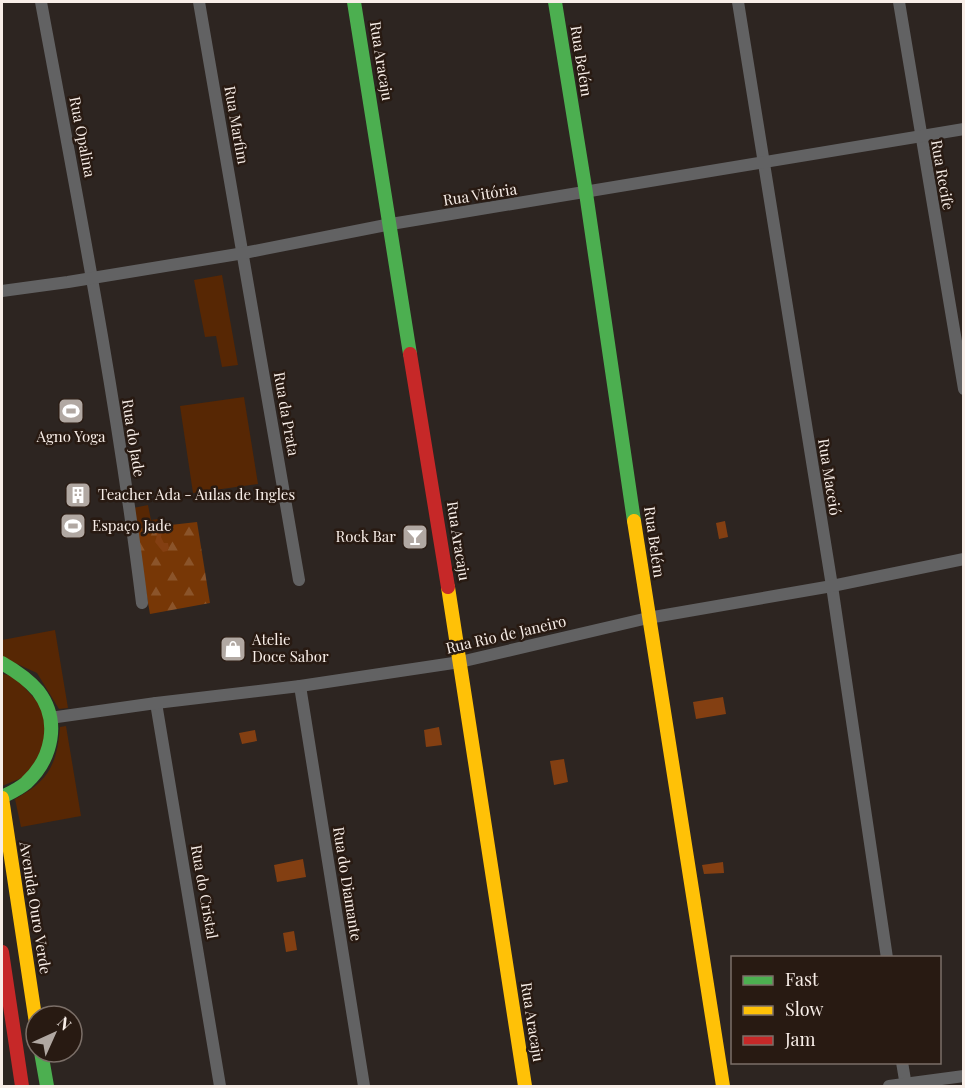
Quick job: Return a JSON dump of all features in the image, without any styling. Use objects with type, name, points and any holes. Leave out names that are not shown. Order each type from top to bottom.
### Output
[{"type":"street","name":"Rua Opalina","points":[[41,2],[93,278]]},
{"type":"street","name":"Rua Marfim","points":[[199,2],[244,253]]},
{"type":"street","name":"Rua Aracaju","points":[[354,2],[391,224],[525,1086]]},
{"type":"street","name":"Rua Belém","points":[[555,2],[586,193],[648,618],[723,1086]]},
{"type":"street","name":"Rua Maceió","points":[[738,2],[832,586],[887,956]]},
{"type":"street","name":"Rua Recife","points":[[899,2],[963,389]]},
{"type":"street","name":"Rua Vitória","points":[[2,291],[244,253],[391,224],[963,129]]},
{"type":"street","name":"Rua da Prata","points":[[244,253],[299,580]]},
{"type":"street","name":"Rua do Jade","points":[[93,278],[133,531],[142,603]]},
{"type":"street","name":"Rua Rio de Janeiro","points":[[50,718],[300,686],[460,662],[648,618],[832,586],[963,559]]},
{"type":"street","points":[[2,663],[18,670],[33,683],[44,699],[50,718],[51,733],[45,761],[37,773],[27,784],[2,798]]},
{"type":"street","name":"Rua do Diamante","points":[[300,686],[364,1086]]},
{"type":"street","name":"Rua do Cristal","points":[[156,703],[220,1086]]},
{"type":"street","name":"Avenida Ouro Verde","points":[[2,798],[33,1004]]},
{"type":"street","points":[[2,952],[22,1086]]},
{"type":"street","points":[[43,1064],[46,1086]]},
{"type":"street","points":[[902,1064],[905,1085]]},
{"type":"street","points":[[889,1086],[963,1076]]},
{"type":"shaded area","points":[[222,275],[238,365],[222,367],[216,336],[205,337],[194,280]]},
{"type":"shaded area","points":[[244,397],[258,484],[193,493],[180,406]]},
{"type":"shaded area","points":[[148,505],[151,520],[164,518],[165,526],[136,530],[133,508]]},
{"type":"shaded area","points":[[725,521],[728,537],[719,539],[716,523]]},
{"type":"shaded area","points":[[155,531],[162,532],[161,537],[164,543],[168,543],[167,551],[163,552],[155,542],[157,535]]},
{"type":"shaded area","points":[[55,630],[68,708],[59,709],[37,673],[2,657],[2,640]]},
{"type":"shaded area","points":[[2,674],[14,676],[43,708],[47,746],[24,777],[2,786]]},
{"type":"shaded area","points":[[723,697],[726,714],[696,719],[693,702]]},
{"type":"shaded area","points":[[66,726],[81,816],[21,827],[15,799],[36,785],[49,770],[59,740],[60,727]]},
{"type":"shaded area","points":[[439,727],[442,745],[426,747],[424,730]]},
{"type":"shaded area","points":[[255,730],[257,741],[242,744],[239,733]]},
{"type":"shaded area","points":[[564,759],[568,782],[554,785],[550,761]]},
{"type":"shaded area","points":[[303,859],[306,877],[277,882],[274,865]]},
{"type":"shaded area","points":[[723,862],[724,873],[704,874],[702,865]]},
{"type":"shaded area","points":[[294,931],[297,950],[286,952],[283,933]]},
{"type":"green space","points":[[197,522],[210,603],[150,614],[135,529]]},
{"type":"traffic: fast","points":[[354,2],[410,354]]},
{"type":"traffic: fast","points":[[555,2],[586,193],[634,521]]},
{"type":"traffic: fast","points":[[2,663],[22,676],[38,691],[45,703],[51,727],[50,739],[42,763],[23,785],[2,797]]},
{"type":"traffic: fast","points":[[43,1064],[47,1086]]},
{"type":"traffic: slow","points":[[634,521],[723,1086]]},
{"type":"traffic: slow","points":[[448,587],[525,1086]]},
{"type":"traffic: slow","points":[[2,798],[33,1004]]},
{"type":"traffic: jam","points":[[410,354],[448,587]]},
{"type":"traffic: jam","points":[[2,952],[22,1086]]},
{"type":"place","name":"Agno Yoga","points":[[71,411]]},
{"type":"place","name":"Teacher Ada - Aulas de Ingles","points":[[78,495]]},
{"type":"place","name":"Espaço Jade","points":[[73,526]]},
{"type":"place","name":"Rock Bar","points":[[415,537]]},
{"type":"place","name":"Atelie Doce Sabor","points":[[233,649]]}]
